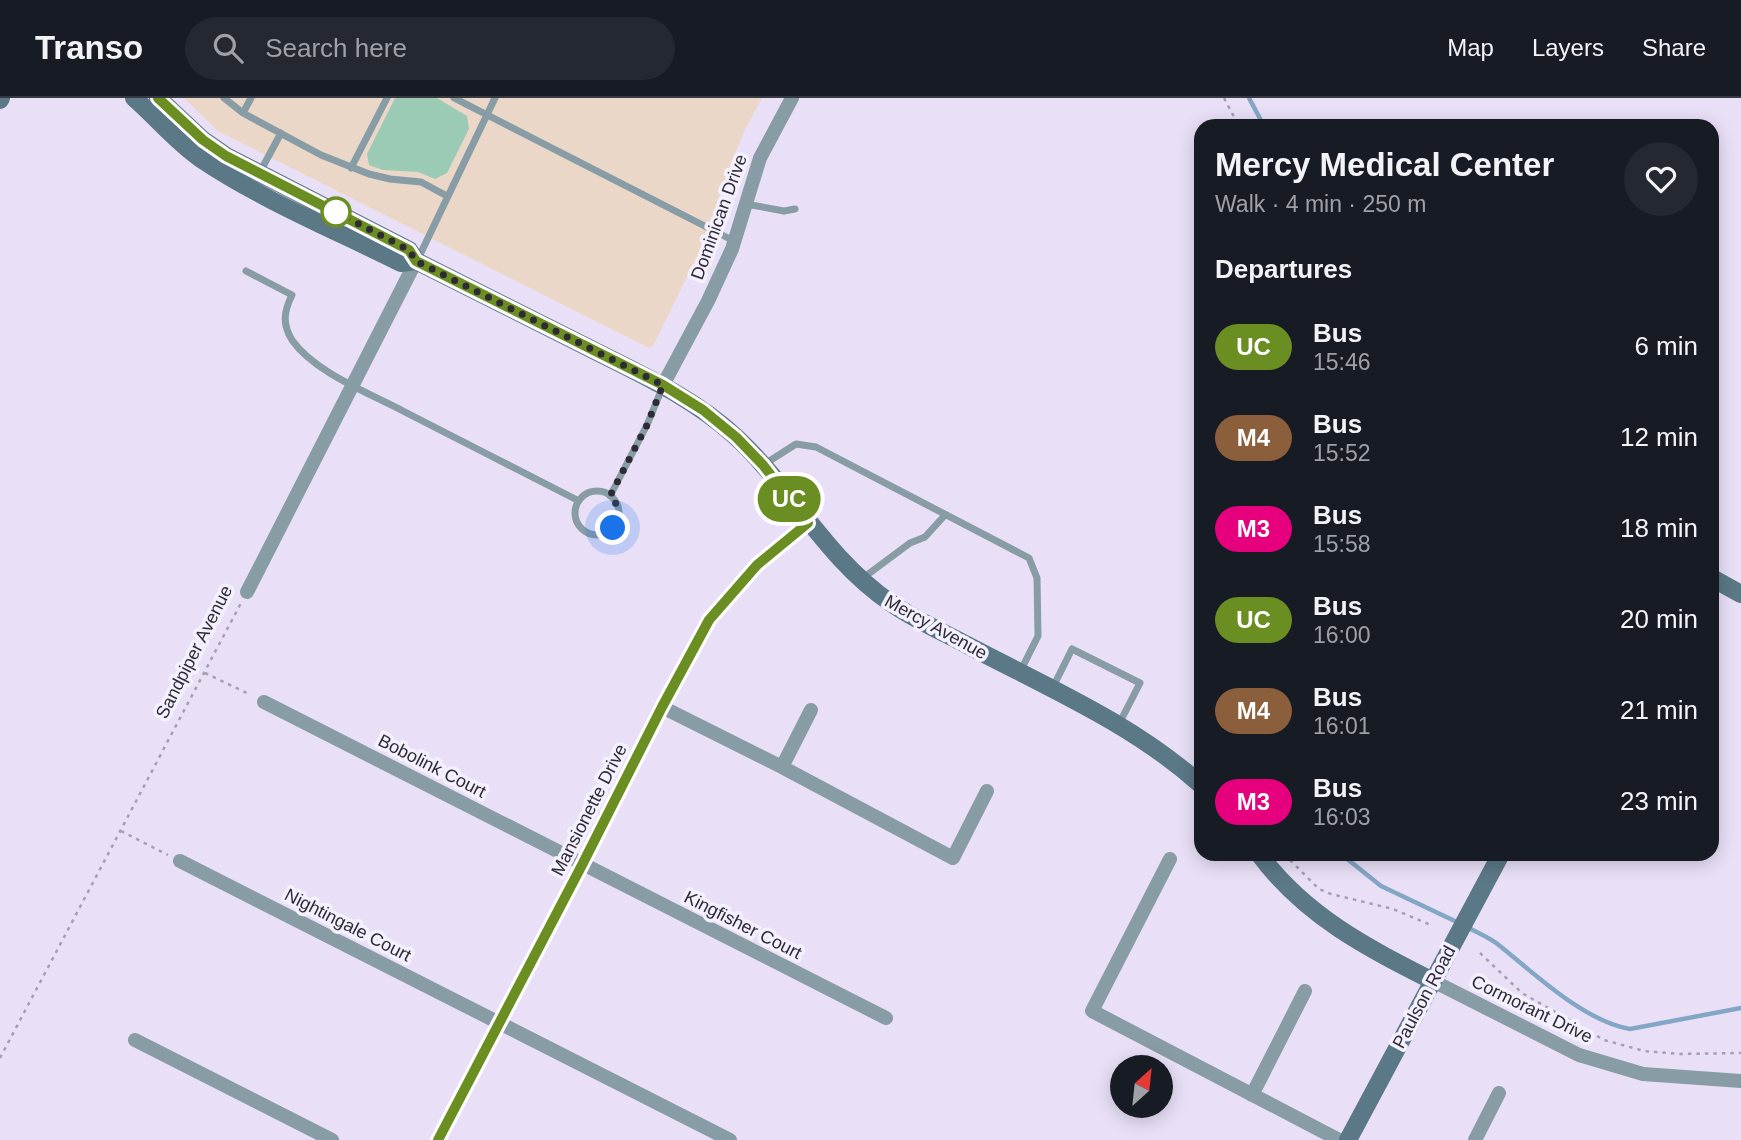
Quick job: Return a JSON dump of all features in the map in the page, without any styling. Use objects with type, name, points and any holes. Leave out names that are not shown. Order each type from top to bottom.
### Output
[{"type":"street","name":"Mercy Avenue","points":[[134,98],[169,133],[200,158],[235,180],[401,263],[416,261]]},
{"type":"street","name":"Mercy Avenue","points":[[158,98],[203,140],[226,156],[409,250],[416,261],[663,385],[703,410],[736,437],[763,465],[808,523],[860,580],[906,613],[1119,724],[1169,757],[1194,779]]},
{"type":"street","name":"Dominican Drive","points":[[663,385],[708,301],[734,241],[760,158],[792,98]]},
{"type":"street","name":"Sandpiper Avenue","points":[[247,592],[416,261]]},
{"type":"street","name":"Mansionette Drive","points":[[438,1140],[709,620],[757,565],[808,523]]},
{"type":"street","points":[[1719,582],[1741,594]]},
{"type":"street","name":"Bobolink Court","points":[[264,702],[582,865]]},
{"type":"street","points":[[662,707],[953,858],[987,790]]},
{"type":"street","points":[[782,767],[811,710]]},
{"type":"street","points":[[1170,859],[1092,1011],[1339,1140]]},
{"type":"street","points":[[1264,861],[1274,875],[1310,910],[1359,943],[1433,981]]},
{"type":"street","name":"Paulson Road","points":[[1348,1140],[1497,861]]},
{"type":"street","name":"Nightingale Court","points":[[180,862],[730,1140]]},
{"type":"street","name":"Kingfisher Court","points":[[582,865],[886,1018]]},
{"type":"street","name":"Cormorant Drive","points":[[1433,981],[1579,1055],[1643,1074],[1741,1080]]},
{"type":"street","points":[[1252,1095],[1305,991]]},
{"type":"street","points":[[135,1040],[332,1140]]},
{"type":"street","points":[[1475,1140],[1499,1093]]},
{"type":"lane","points":[[224,98],[243,113],[352,168],[390,179],[421,182],[447,196]]},
{"type":"lane","points":[[243,113],[251,98]]},
{"type":"lane","points":[[352,168],[387,98]]},
{"type":"lane","points":[[454,98],[734,241]]},
{"type":"lane","points":[[416,261],[495,98]]},
{"type":"lane","points":[[260,172],[281,133]]},
{"type":"lane","points":[[745,204],[784,211],[795,209]]},
{"type":"lane","points":[[246,271],[292,295],[285,308],[284,324],[293,341],[308,358],[353,385],[579,501]]},
{"type":"lane","points":[[610,496],[647,425],[663,385]]},
{"type":"lane","points":[[763,465],[796,444],[816,447],[1029,558],[1037,578],[1038,636],[1019,672]]},
{"type":"lane","points":[[590,492],[604,492],[610,496],[615,501],[619,515],[613,528],[600,535],[586,532],[580,527],[575,514],[579,501],[590,492]]},
{"type":"lane","points":[[860,580],[910,543],[925,537],[945,515]]},
{"type":"lane","points":[[1052,689],[1072,649],[1140,683],[1119,724]]},
{"type":"path","points":[[1224,98],[1235,119]]},
{"type":"path","name":"Sandpiper Avenue","points":[[0,1058],[247,592]]},
{"type":"path","points":[[205,673],[264,702]]},
{"type":"path","points":[[121,831],[180,862]]},
{"type":"path","points":[[1291,861],[1319,889],[1393,909],[1433,926]]},
{"type":"path","points":[[1480,953],[1522,993],[1604,1040],[1644,1051],[1741,1054]]},
{"type":"shaded area","points":[[184,98],[762,98],[727,173],[707,236],[653,346],[649,348],[218,131]]},
{"type":"green space","points":[[395,98],[437,98],[467,116],[469,129],[447,173],[435,179],[418,172],[383,170],[369,165],[367,154]]},
{"type":"waterway","points":[[1249,98],[1260,119]]},
{"type":"waterway","points":[[1350,861],[1381,886],[1459,923]]},
{"type":"waterway","points":[[1467,927],[1496,943],[1578,1007],[1613,1024],[1630,1029],[1741,1008]]},
{"type":"bus line","name":"UC","points":[[158,98],[203,140],[226,156],[409,250],[416,261],[663,385],[703,410],[736,437],[763,465],[808,523],[757,565],[709,620],[438,1140]]},
{"type":"route","points":[[336,212],[409,250],[416,261],[663,385],[647,425],[610,496],[615,501],[619,515],[613,528]]}]
